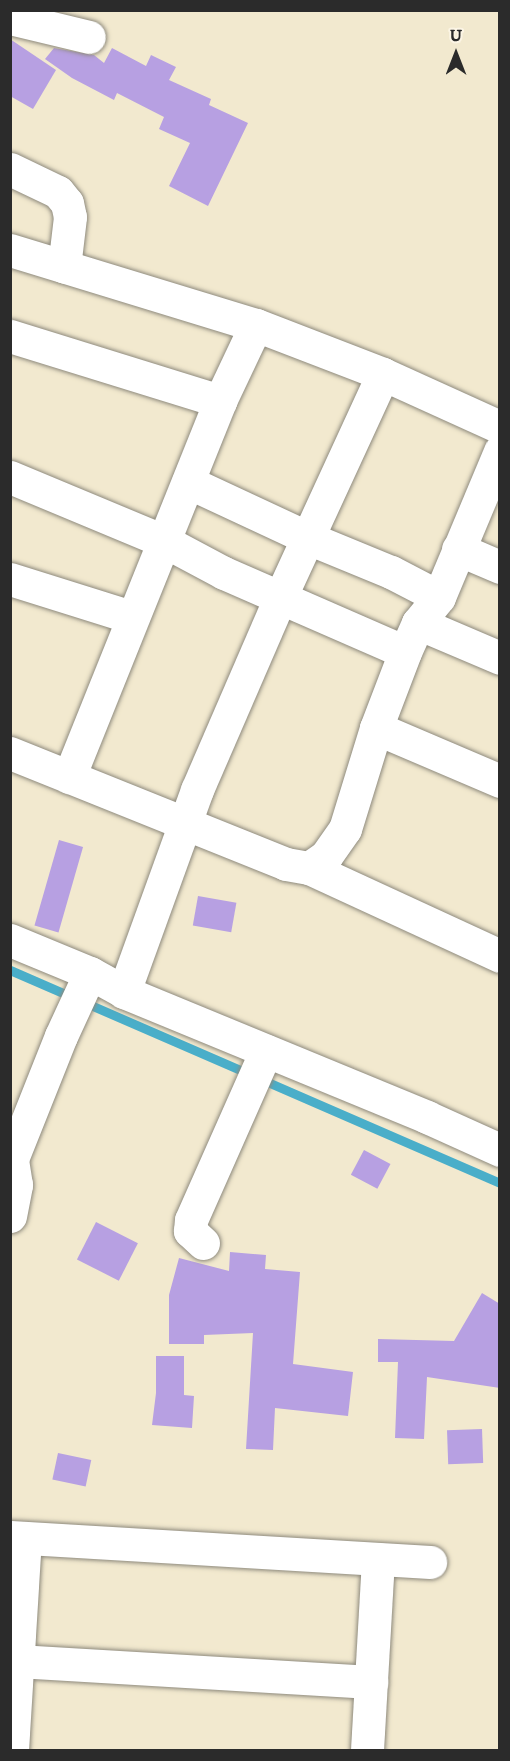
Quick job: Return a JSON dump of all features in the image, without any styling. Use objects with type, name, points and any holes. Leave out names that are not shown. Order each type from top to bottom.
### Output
[{"type":"street","points":[[10,18],[89,37]]},
{"type":"street","points":[[10,169],[57,192],[67,203],[70,218],[64,267]]},
{"type":"street","points":[[10,250],[256,325],[383,374],[500,428]]},
{"type":"street","points":[[69,777],[131,617],[220,401],[256,325]]},
{"type":"street","points":[[10,336],[220,401]]},
{"type":"street","points":[[124,992],[186,823],[280,598],[383,374]]},
{"type":"street","points":[[309,868],[326,856],[345,828],[376,728],[405,652],[418,622],[439,597],[500,451]]},
{"type":"street","points":[[10,477],[164,541],[224,573],[405,652]]},
{"type":"street","points":[[188,482],[308,538],[391,572],[439,597]]},
{"type":"street","points":[[458,549],[500,567]]},
{"type":"street","points":[[10,579],[131,617]]},
{"type":"street","points":[[418,622],[500,658]]},
{"type":"street","points":[[376,728],[500,782]]},
{"type":"street","points":[[10,753],[286,864],[309,868],[500,956]]},
{"type":"street","points":[[10,940],[87,981],[124,992],[257,1072],[427,1117],[500,1150]]},
{"type":"street","points":[[10,1216],[16,1185],[12,1159],[61,1036],[87,981]]},
{"type":"street","points":[[203,1243],[190,1231],[191,1220],[257,1072]]},
{"type":"street","points":[[12,1750],[17,1661],[18,1538],[430,1562]]},
{"type":"street","points":[[367,1750],[378,1559]]},
{"type":"street","points":[[17,1661],[371,1682]]},
{"type":"building","points":[[10,39],[56,70],[33,109],[10,96]]},
{"type":"building","points":[[54,48],[94,55],[104,63],[112,48],[146,66],[151,55],[176,67],[169,80],[211,99],[209,105],[248,123],[208,206],[169,186],[190,143],[159,129],[164,117],[117,93],[114,100],[72,78],[45,59]]},
{"type":"building","points":[[59,840],[83,847],[58,932],[34,926]]},
{"type":"building","points":[[198,896],[236,903],[231,932],[193,926]]},
{"type":"building","points":[[364,1150],[390,1164],[377,1189],[351,1175]]},
{"type":"building","points":[[96,1222],[138,1243],[119,1281],[77,1259]]},
{"type":"building","points":[[230,1252],[266,1255],[265,1269],[300,1272],[293,1364],[353,1372],[348,1416],[275,1408],[273,1450],[246,1449],[253,1333],[204,1335],[204,1344],[169,1344],[169,1295],[179,1258],[229,1271]]},
{"type":"building","points":[[482,1293],[500,1304],[500,1388],[427,1377],[424,1439],[395,1438],[398,1362],[378,1362],[378,1339],[454,1341]]},
{"type":"building","points":[[156,1356],[184,1356],[184,1395],[194,1396],[192,1428],[152,1425],[156,1393]]},
{"type":"building","points":[[482,1429],[483,1463],[448,1464],[447,1430]]},
{"type":"building","points":[[58,1453],[91,1460],[86,1486],[52,1479]]},
{"type":"waterway","points":[[10,970],[500,1183]]}]
